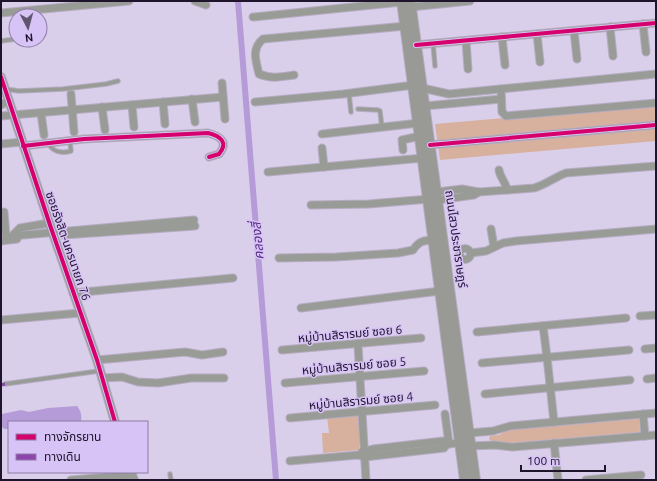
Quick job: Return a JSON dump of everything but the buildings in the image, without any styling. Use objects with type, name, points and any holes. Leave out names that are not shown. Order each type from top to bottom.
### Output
[{"type":"main road","name":"ถนนไสวประชาราษฎร์","points":[[407,3],[406,26],[418,87],[425,106],[430,145],[434,197],[434,240],[440,291],[469,432],[475,480]]},
{"type":"main road","name":"ถนนไสวประชาราษฎร์","points":[[407,3],[416,45],[419,123],[423,158],[434,197],[445,256],[456,372],[460,443],[465,480]]},
{"type":"street","points":[[1,13],[129,1]]},
{"type":"street","points":[[195,1],[206,5]]},
{"type":"street","points":[[254,17],[407,3],[470,1]]},
{"type":"street","points":[[416,45],[656,23]]},
{"type":"street","points":[[643,24],[646,52]]},
{"type":"street","points":[[294,75],[275,78],[259,74],[255,49],[263,39],[406,26]]},
{"type":"street","points":[[610,28],[613,56]]},
{"type":"street","points":[[574,31],[577,59]]},
{"type":"street","points":[[537,34],[540,62]]},
{"type":"street","points":[[502,37],[505,65]]},
{"type":"street","points":[[466,41],[468,69]]},
{"type":"street","points":[[256,102],[418,87],[449,94],[468,93],[656,74]]},
{"type":"street","name":"ซอยรังสิต-นครนายก 76","points":[[1,77],[5,89],[5,103],[13,114],[97,360],[100,375],[116,421]]},
{"type":"street","points":[[222,83],[225,119]]},
{"type":"street","points":[[501,89],[500,99],[502,112],[506,116],[656,103]]},
{"type":"street","points":[[468,93],[469,102]]},
{"type":"street","points":[[71,94],[74,132]]},
{"type":"street","points":[[1,116],[223,96]]},
{"type":"street","points":[[192,99],[194,122]]},
{"type":"street","points":[[425,106],[500,99]]},
{"type":"street","points":[[163,102],[165,124]]},
{"type":"street","points":[[132,105],[134,127]]},
{"type":"street","points":[[102,107],[105,130]]},
{"type":"street","points":[[41,113],[44,135]]},
{"type":"street","points":[[322,134],[419,123]]},
{"type":"street","points":[[430,145],[656,125]]},
{"type":"street","points":[[1,144],[70,141],[128,136],[208,133],[220,137],[223,144],[223,149],[219,154],[209,157]]},
{"type":"street","points":[[403,150],[402,140],[420,136]]},
{"type":"street","points":[[322,148],[324,167]]},
{"type":"street","points":[[268,172],[423,158]]},
{"type":"street","points":[[311,205],[369,204],[434,197],[462,189],[479,192],[507,190],[540,186],[557,176],[566,174],[656,166]]},
{"type":"street","points":[[499,170],[501,179],[506,183],[507,190]]},
{"type":"street","points":[[4,212],[5,238]]},
{"type":"street","points":[[5,238],[20,228],[49,223]]},
{"type":"street","points":[[5,238],[194,223]]},
{"type":"street","points":[[491,229],[494,247]]},
{"type":"street","points":[[445,256],[459,255],[466,260],[471,253],[486,251],[503,243],[656,229]]},
{"type":"street","points":[[5,238],[53,234]]},
{"type":"street","points":[[279,258],[336,257],[398,253],[413,250],[420,242],[434,240]]},
{"type":"street","points":[[73,293],[233,278]]},
{"type":"street","points":[[300,308],[440,291]]},
{"type":"street","points":[[1,320],[80,313]]},
{"type":"street","points":[[640,316],[656,315]]},
{"type":"street","points":[[477,332],[626,318]]},
{"type":"street","points":[[543,326],[554,422]]},
{"type":"street","name":"หมู่บ้านสิรารมย์ ซอย 6","points":[[282,350],[358,345],[420,338]]},
{"type":"street","points":[[358,345],[363,412],[362,454],[366,480]]},
{"type":"street","points":[[645,348],[656,348]]},
{"type":"street","points":[[482,363],[629,350]]},
{"type":"street","points":[[97,360],[185,352],[202,354],[223,352]]},
{"type":"street","name":"หมู่บ้านสิรารมย์ ซอย 5","points":[[285,383],[360,378],[424,371]]},
{"type":"street","points":[[100,375],[122,377],[138,382],[158,383],[191,378],[224,378]]},
{"type":"street","points":[[647,379],[656,378]]},
{"type":"street","points":[[485,394],[550,389],[630,380]]},
{"type":"street","name":"หมู่บ้านสิรารมย์ ซอย 4","points":[[290,418],[435,405]]},
{"type":"street","points":[[469,432],[493,431],[510,426],[656,413]]},
{"type":"street","points":[[445,414],[448,444]]},
{"type":"street","points":[[643,414],[645,436]]},
{"type":"street","points":[[485,432],[487,446]]},
{"type":"street","points":[[470,446],[495,445],[512,447],[656,435]]},
{"type":"street","points":[[290,461],[418,447],[444,448],[448,444],[460,443]]},
{"type":"street","points":[[554,443],[558,480]]},
{"type":"street","points":[[586,480],[641,475]]},
{"type":"street","points":[[71,480],[133,476]]},
{"type":"lane","points":[[432,43],[435,66]]},
{"type":"lane","points":[[5,89],[19,91],[63,89],[106,84],[118,81]]},
{"type":"lane","points":[[348,93],[351,112]]},
{"type":"lane","points":[[358,109],[380,111],[382,128]]},
{"type":"lane","points":[[47,142],[50,147],[56,151],[63,152],[71,151],[70,141]]},
{"type":"lane","points":[[5,384],[100,375]]},
{"type":"lane","points":[[170,474],[171,480]]},
{"type":"shaded area","points":[[656,105],[656,141],[440,160],[435,124]]},
{"type":"shaded area","points":[[77,406],[81,413],[81,421],[8,421],[8,429],[4,429],[1,426],[2,414],[21,410],[29,412],[48,408]]},
{"type":"shaded area","points":[[354,413],[357,416],[360,425],[359,450],[323,453],[322,433],[329,433],[327,416]]},
{"type":"shaded area","points":[[639,419],[640,432],[507,443],[491,441],[489,439],[490,436],[499,435],[508,430]]},
{"type":"waterway","name":"คลองสี่","points":[[238,1],[276,480]]},
{"type":"marked path","points":[[1,385],[5,384]]},
{"type":"cycle path","points":[[416,45],[656,23]]},
{"type":"cycle path","points":[[1,77],[97,360],[115,421]]},
{"type":"cycle path","points":[[430,145],[656,125]]},
{"type":"cycle path","points":[[23,146],[84,139],[208,133],[216,136],[222,140],[223,143],[222,150],[219,154],[209,157]]}]
